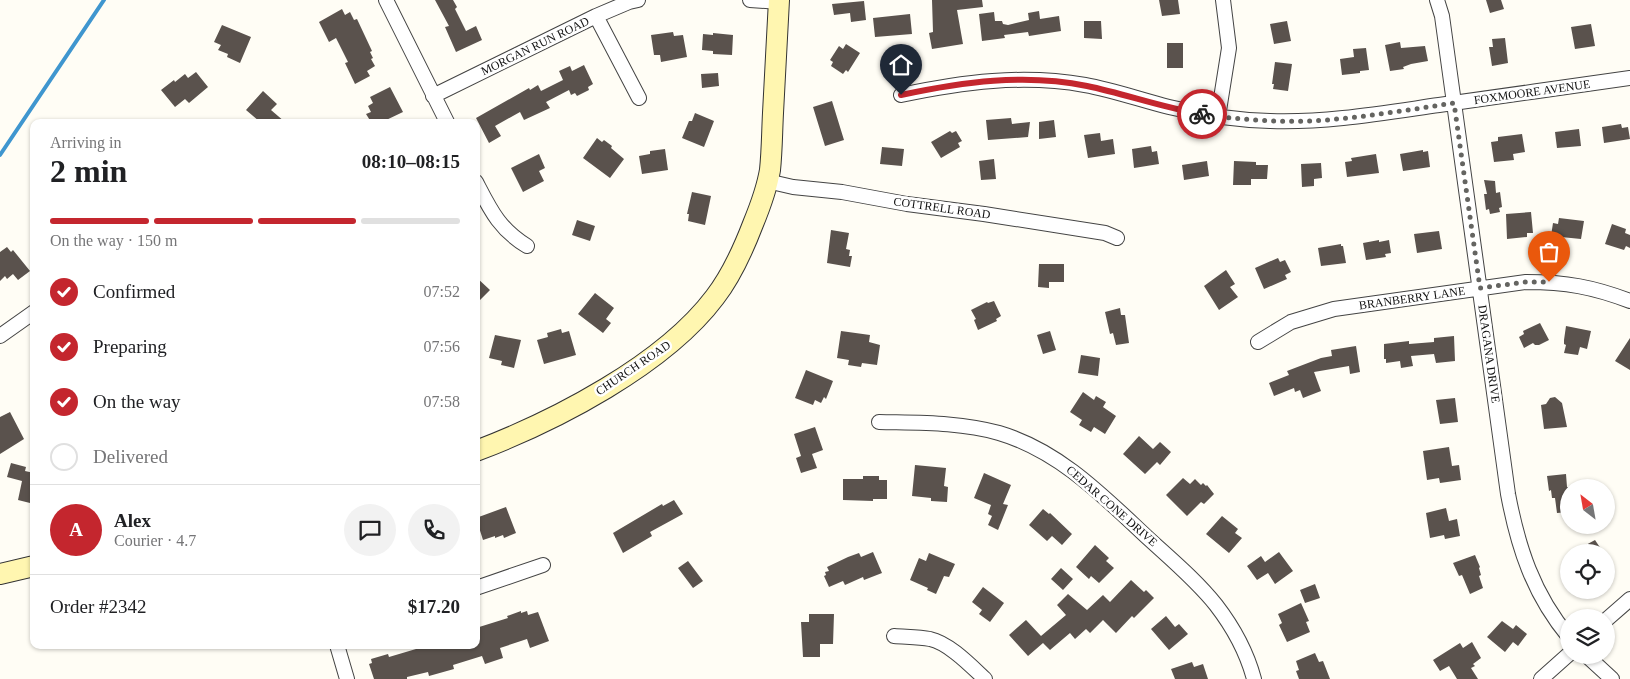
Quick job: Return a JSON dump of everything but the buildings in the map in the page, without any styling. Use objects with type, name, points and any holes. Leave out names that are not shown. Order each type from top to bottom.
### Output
[{"type":"main road","name":"CHURCH ROAD","points":[[480,449],[542,422],[587,399],[643,364],[666,347],[693,322],[730,276],[760,207],[770,170],[779,1]]},
{"type":"main road","points":[[0,574],[30,567]]},
{"type":"street","points":[[386,0],[445,119]]},
{"type":"street","name":"MORGAN RUN ROAD","points":[[433,96],[596,16],[620,5],[638,0]]},
{"type":"street","points":[[750,0],[779,1]]},
{"type":"street","points":[[1218,117],[1229,48],[1224,0]]},
{"type":"street","name":"DRAGANA DRIVE","points":[[1437,0],[1442,16],[1508,494],[1516,533],[1524,559],[1547,607],[1560,625]]},
{"type":"street","points":[[596,16],[639,98]]},
{"type":"street","name":"FOXMOORE AVENUE","points":[[901,95],[931,88],[982,81],[1049,81],[1085,85],[1168,107],[1218,117],[1269,121],[1314,121],[1380,114],[1630,78]]},
{"type":"street","name":"COTTRELL ROAD","points":[[767,181],[793,187],[1105,233],[1117,238]]},
{"type":"street","points":[[480,190],[492,214],[503,228],[527,246]]},
{"type":"street","name":"BRANBERRY LANE","points":[[1258,342],[1291,322],[1334,309],[1526,282],[1549,282],[1588,287],[1630,301]]},
{"type":"street","points":[[0,336],[30,315]]},
{"type":"street","name":"CEDAR CONE DRIVE","points":[[879,422],[959,425],[998,433],[1042,450],[1058,460],[1106,498],[1207,595],[1236,635],[1246,655],[1254,679]]},
{"type":"street","points":[[480,587],[543,564]]},
{"type":"street","points":[[1615,612],[1630,599]]},
{"type":"street","points":[[894,636],[932,639],[965,660],[985,679]]},
{"type":"street","points":[[338,649],[347,679]]},
{"type":"street","points":[[1541,679],[1560,662]]},
{"type":"street","points":[[1596,664],[1612,679]]},
{"type":"waterway","points":[[0,155],[104,0]]},
{"type":"way so far","points":[[1202,114],[1269,121],[1314,121],[1454,103],[1480,288],[1526,282],[1549,282]]},
{"type":"route","points":[[901,95],[931,88],[982,81],[1049,81],[1085,85],[1202,114]]}]
